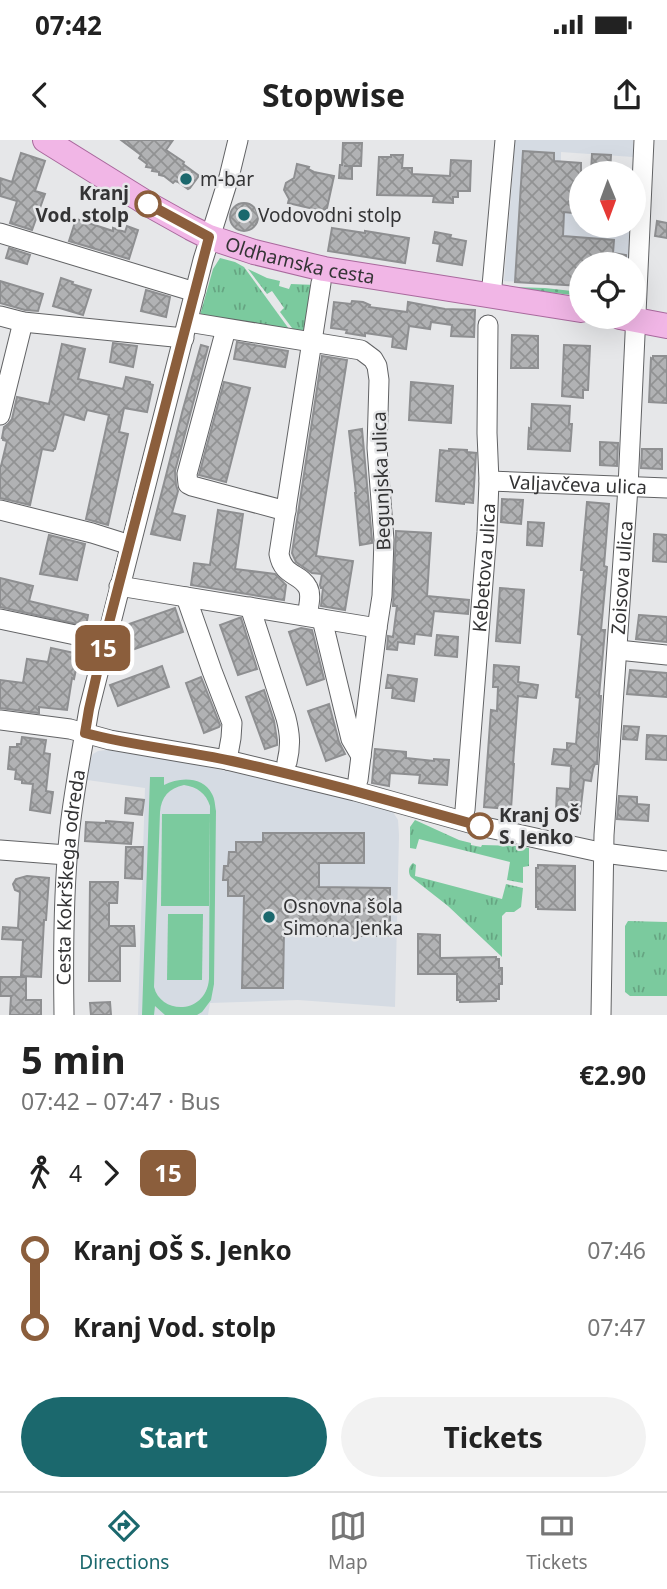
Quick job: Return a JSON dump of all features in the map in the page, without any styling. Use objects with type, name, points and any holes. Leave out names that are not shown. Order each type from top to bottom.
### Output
[{"type":"main road","name":"Oldhamska cesta","points":[[45,140],[148,204],[209,237],[254,252],[324,269],[569,308]]},
{"type":"main road","points":[[646,322],[667,326]]},
{"type":"street","name":"Cesta Kokrškega odreda","points":[[64,1015],[63,933],[67,855],[78,766],[89,709],[209,237],[238,140]]},
{"type":"street","points":[[492,286],[505,140]]},
{"type":"street","name":"Zoisova ulica","points":[[634,252],[644,140]]},
{"type":"street","points":[[0,233],[195,292]]},
{"type":"street","points":[[321,283],[279,554],[280,563],[309,589],[351,739],[361,755]]},
{"type":"street","name":"Begunjska ulica","points":[[0,316],[23,322],[186,330],[226,329],[310,347],[361,350],[373,359],[377,366],[379,395],[377,448],[384,540],[382,596],[358,780]]},
{"type":"street","points":[[0,415],[23,322]]},
{"type":"street","name":"Kebetova ulica","points":[[465,810],[487,533],[488,325]]},
{"type":"street","points":[[226,329],[187,474],[188,484],[286,511]]},
{"type":"street","name":"Zoisova ulica","points":[[601,1015],[604,822],[628,487],[628,329]]},
{"type":"street","name":"Valjavčeva ulica","points":[[489,481],[667,488]]},
{"type":"street","points":[[0,510],[130,545]]},
{"type":"street","points":[[119,586],[377,628]]},
{"type":"street","points":[[186,597],[232,723],[227,760]]},
{"type":"street","points":[[250,607],[286,718],[290,736],[287,762]]},
{"type":"street","points":[[0,619],[80,636]]},
{"type":"street","points":[[618,650],[667,655]]},
{"type":"street","points":[[0,720],[70,729],[110,740],[227,760],[355,791],[480,826],[604,853],[667,861]]},
{"type":"street","points":[[0,850],[67,855]]},
{"type":"shaded area","points":[[515,140],[633,140],[633,157],[561,152],[561,212],[569,213],[569,238],[629,238],[629,252],[569,252],[569,285],[504,281],[514,157],[511,156],[512,146],[515,146]]},
{"type":"shaded area","name":"Osnovna šola Simona Jenka","points":[[106,750],[246,775],[393,812],[398,820],[399,835],[395,1007],[298,1000],[210,1003],[208,1015],[138,1015],[145,788],[87,780],[93,754]]},
{"type":"green space","points":[[220,258],[244,267],[289,329],[200,315],[213,269]]},
{"type":"green space","points":[[248,269],[280,281],[279,286],[289,289],[291,284],[316,285],[310,330],[298,336],[280,312],[284,308],[272,291],[267,294]]},
{"type":"green space","points":[[511,288],[569,291],[569,295]]},
{"type":"green space","points":[[150,777],[164,777],[164,785],[183,780],[197,781],[212,794],[216,811],[214,984],[211,1000],[197,1015],[165,1015],[155,1006],[154,1015],[142,1015]],"holes":[[[184,785],[197,789],[210,806],[209,979],[206,991],[200,999],[183,1007],[165,1003],[154,987],[161,807],[170,791]]]},
{"type":"green space","points":[[162,814],[210,814],[209,906],[161,906]]},
{"type":"green space","points":[[415,820],[471,845],[529,848],[529,866],[523,867],[523,883],[507,880],[510,862],[419,839],[416,849],[410,848],[410,827]]},
{"type":"green space","points":[[413,863],[416,865],[415,876],[502,899],[506,884],[523,888],[521,907],[502,916],[502,957],[448,906],[411,877],[409,870]]},
{"type":"green space","points":[[168,914],[203,914],[202,980],[167,980]]},
{"type":"green space","points":[[628,921],[667,922],[667,996],[630,996],[625,992],[625,926]]},
{"type":"building","points":[[121,140],[173,140],[166,150],[184,162],[198,177],[188,189],[178,182],[173,183],[159,175],[159,172],[152,171],[153,168],[146,167],[147,164],[139,158],[141,155]]},
{"type":"building","points":[[343,143],[362,143],[361,166],[352,166],[352,179],[339,178]]},
{"type":"building","points":[[523,151],[554,153],[554,161],[569,162],[569,213],[564,212],[563,236],[614,240],[613,252],[569,252],[569,285],[515,282]]},
{"type":"building","points":[[21,153],[45,161],[35,191],[45,194],[32,230],[10,223],[17,201],[0,196],[0,178],[12,182]]},
{"type":"building","points":[[592,154],[611,155],[611,161],[592,161]]},
{"type":"building","points":[[403,155],[402,168],[412,168],[412,174],[450,176],[451,160],[471,161],[470,191],[458,191],[458,197],[453,197],[453,203],[433,202],[434,196],[377,195],[379,157]]},
{"type":"building","points":[[297,164],[309,167],[308,169],[314,172],[334,176],[327,208],[322,211],[288,203],[289,199],[284,190],[286,183],[294,178]]},
{"type":"building","name":"Vodovodni stolp","points":[[244,203],[254,207],[258,217],[254,227],[244,231],[234,227],[230,217],[234,207]]},
{"type":"building","points":[[76,219],[113,231],[113,228],[125,232],[127,226],[138,230],[129,259],[69,241]]},
{"type":"building","points":[[657,221],[667,223],[667,238],[655,236]]},
{"type":"building","points":[[332,228],[409,238],[405,263],[328,251]]},
{"type":"building","points":[[435,232],[466,241],[462,265],[437,261],[440,244],[433,243]]},
{"type":"building","points":[[9,248],[30,255],[27,264],[6,258]]},
{"type":"building","points":[[61,278],[91,290],[83,315],[53,306]]},
{"type":"building","points":[[0,281],[43,294],[38,311],[0,303]]},
{"type":"building","points":[[146,290],[170,297],[166,317],[141,311]]},
{"type":"building","points":[[352,301],[363,302],[370,305],[369,307],[407,312],[408,302],[445,309],[475,310],[474,337],[451,336],[452,325],[431,322],[430,329],[409,326],[406,349],[392,347],[393,337],[365,333],[365,336],[331,328],[334,302],[351,304]]},
{"type":"building","points":[[512,335],[538,336],[538,368],[511,368]]},
{"type":"building","points":[[237,342],[288,351],[285,367],[234,359]]},
{"type":"building","points":[[113,343],[137,346],[133,367],[110,362]]},
{"type":"building","points":[[62,344],[85,349],[78,379],[123,389],[126,377],[153,385],[147,412],[124,408],[119,432],[128,434],[108,525],[86,519],[109,415],[87,410],[84,420],[64,414],[55,449],[42,449],[30,505],[0,498],[0,466],[7,441],[2,438],[4,427],[12,419],[17,397],[49,404]]},
{"type":"building","points":[[201,345],[208,347],[175,471],[178,491],[172,513],[185,516],[180,540],[151,534]]},
{"type":"building","points":[[564,345],[590,346],[588,390],[583,390],[583,398],[562,396]]},
{"type":"building","points":[[322,356],[347,360],[316,556],[353,561],[345,610],[321,606],[322,574],[312,573],[296,562],[292,553]]},
{"type":"building","points":[[653,356],[667,356],[667,403],[649,402]]},
{"type":"building","points":[[224,382],[250,388],[226,482],[199,475]]},
{"type":"building","points":[[411,382],[453,386],[451,423],[409,420]]},
{"type":"building","points":[[532,404],[570,406],[570,451],[528,449]]},
{"type":"building","points":[[362,429],[372,543],[360,545],[349,431]]},
{"type":"building","points":[[600,442],[618,443],[617,466],[600,465]]},
{"type":"building","points":[[642,449],[662,449],[662,469],[641,468]]},
{"type":"building","points":[[440,450],[476,453],[473,503],[436,501]]},
{"type":"building","points":[[502,499],[523,500],[521,524],[501,522]]},
{"type":"building","points":[[587,502],[609,504],[601,630],[605,630],[597,764],[593,769],[591,781],[584,780],[580,814],[556,812],[557,788],[570,789],[571,766],[552,764],[554,749],[567,750],[567,743],[576,744],[580,698],[576,697],[582,635],[578,634]]},
{"type":"building","points":[[218,510],[243,514],[235,569],[275,574],[286,585],[284,600],[191,585],[194,563],[210,565]]},
{"type":"building","points":[[528,522],[544,523],[542,546],[527,545]]},
{"type":"building","points":[[396,531],[431,533],[427,596],[469,600],[468,614],[434,611],[431,636],[415,634],[414,644],[398,642],[397,650],[387,649],[388,636],[393,637],[397,606],[393,606]]},
{"type":"building","points":[[654,534],[667,535],[667,562],[653,561]]},
{"type":"building","points":[[49,535],[85,544],[77,580],[40,574]]},
{"type":"building","points":[[0,578],[33,586],[29,601],[88,615],[86,626],[0,607]]},
{"type":"building","points":[[500,588],[524,590],[520,643],[496,641]]},
{"type":"building","points":[[175,608],[183,632],[132,650],[123,626]]},
{"type":"building","points":[[639,615],[667,617],[667,642],[636,639]]},
{"type":"building","points":[[239,618],[257,669],[238,675],[220,625]]},
{"type":"building","points":[[301,628],[312,630],[324,679],[307,685],[289,632]]},
{"type":"building","points":[[437,635],[458,637],[457,657],[435,655]]},
{"type":"building","points":[[51,648],[79,654],[67,710],[39,707],[39,713],[0,708],[0,680],[23,683],[27,659],[48,662]]},
{"type":"building","points":[[494,665],[519,667],[518,682],[538,685],[536,698],[518,696],[511,809],[484,807],[491,710],[497,711],[498,687],[493,687]]},
{"type":"building","points":[[162,666],[169,687],[118,706],[110,685]]},
{"type":"building","points":[[630,670],[667,673],[667,697],[627,694]]},
{"type":"building","points":[[388,675],[417,679],[414,701],[392,698],[393,688],[386,688]]},
{"type":"building","points":[[201,677],[220,725],[204,733],[186,683]]},
{"type":"building","points":[[264,690],[277,740],[277,745],[265,749],[246,697]]},
{"type":"building","points":[[329,704],[345,754],[326,761],[308,711]]},
{"type":"building","points":[[624,726],[639,727],[637,740],[623,739]]},
{"type":"building","points":[[647,735],[667,736],[667,760],[646,759]]},
{"type":"building","points":[[22,737],[46,740],[44,753],[50,754],[46,791],[53,792],[50,813],[30,810],[33,784],[15,779],[16,770],[8,769],[10,747],[21,744]]},
{"type":"building","points":[[375,749],[406,752],[406,758],[449,760],[447,785],[419,783],[420,775],[390,773],[389,786],[372,783]]},
{"type":"building","points":[[619,796],[637,797],[637,804],[649,805],[648,821],[617,819]]},
{"type":"building","points":[[126,798],[144,800],[142,815],[125,813]]},
{"type":"building","points":[[86,822],[133,823],[131,844],[85,841]]},
{"type":"building","points":[[263,833],[364,833],[364,863],[319,863],[319,887],[390,888],[390,936],[315,936],[315,931],[284,930],[283,988],[242,988],[244,896],[228,896],[228,880],[223,880],[224,866],[228,866],[229,852],[236,852],[236,842],[263,842]]},
{"type":"building","points":[[126,847],[143,847],[142,879],[125,878]]},
{"type":"building","points":[[538,865],[575,866],[575,910],[536,907]]},
{"type":"building","points":[[27,876],[49,878],[41,977],[21,976],[23,940],[2,939],[3,927],[18,928],[20,892],[15,890],[13,884],[16,879]]},
{"type":"building","points":[[90,882],[118,882],[117,903],[109,903],[109,926],[134,926],[135,946],[120,946],[120,981],[89,981]]},
{"type":"building","points":[[418,934],[440,935],[440,958],[499,959],[502,984],[499,984],[499,999],[460,1002],[457,1000],[457,974],[418,974]]},
{"type":"building","points":[[0,977],[26,977],[26,1000],[41,1000],[41,1015],[10,1015],[11,996],[0,996]]},
{"type":"building","points":[[110,1002],[111,1015],[91,1015],[90,1003]]},
{"type":"bus line","name":"15","points":[[148,204],[209,237],[104,642],[85,733],[269,769],[480,826]]},
{"type":"place","name":"m-bar","points":[[186,179]]},
{"type":"place","name":"Kranj Vod. stolp","points":[[148,204]]},
{"type":"place","name":"Vodovodni stolp","points":[[244,215]]},
{"type":"place","name":"Kranj OŠ S. Jenko","points":[[480,826]]},
{"type":"place","name":"Osnovna šola Simona Jenka","points":[[269,917]]}]
